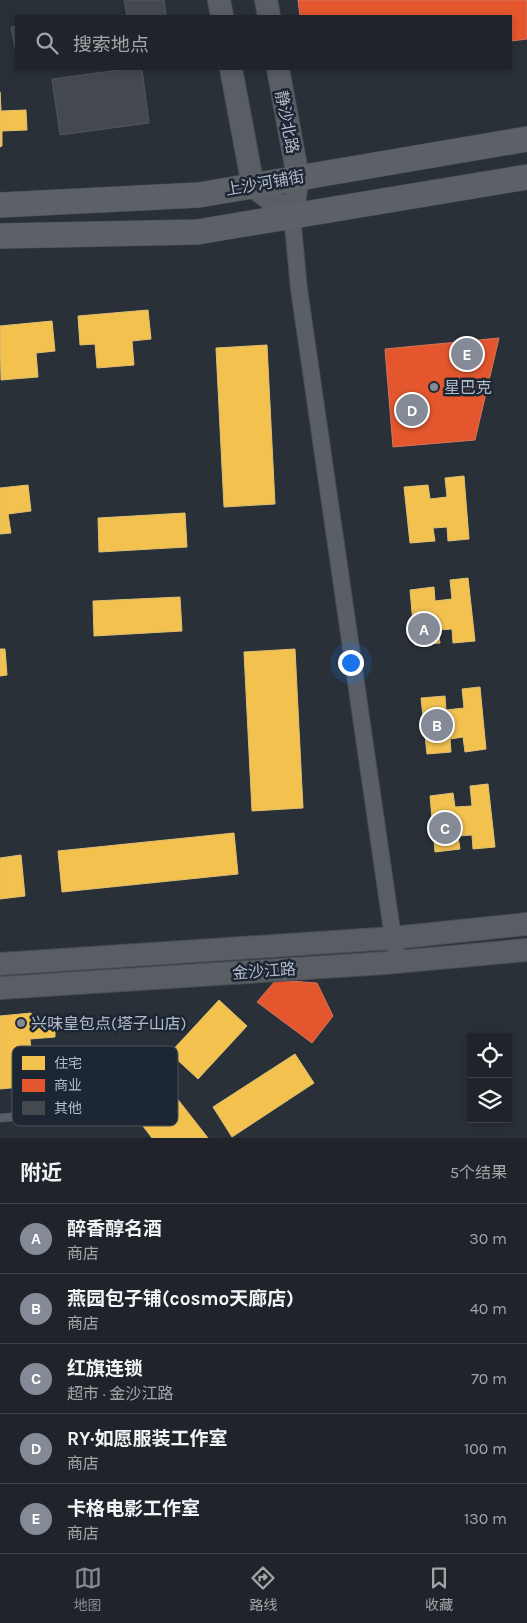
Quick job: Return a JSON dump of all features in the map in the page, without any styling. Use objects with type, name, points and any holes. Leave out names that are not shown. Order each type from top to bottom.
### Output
[{"type":"main road","name":"上沙河铺街","points":[[0,205],[199,195],[527,139]]},
{"type":"main road","points":[[0,236],[197,232],[527,177]]},
{"type":"street","points":[[219,0],[222,15]]},
{"type":"street","points":[[266,0],[269,15]]},
{"type":"street","points":[[232,70],[253,186],[292,216],[300,299],[393,938],[399,962]]},
{"type":"street","name":"静沙北路","points":[[278,70],[298,177],[292,216]]},
{"type":"street","points":[[0,964],[393,938],[527,924]]},
{"type":"street","name":"金沙江路","points":[[0,988],[399,962],[527,950]]},
{"type":"building: 住宅","points":[[0,92],[1,111],[26,110],[27,130],[2,131],[2,146],[0,147]]},
{"type":"building: 住宅","points":[[148,310],[151,339],[132,341],[134,365],[97,368],[95,344],[80,345],[78,316]]},
{"type":"building: 住宅","points":[[52,321],[55,351],[36,353],[38,377],[1,380],[0,326]]},
{"type":"building: 住宅","points":[[267,345],[275,504],[224,507],[216,348]]},
{"type":"building: 住宅","points":[[464,476],[469,539],[448,541],[447,527],[433,528],[435,541],[410,543],[404,487],[428,485],[430,499],[447,497],[445,478]]},
{"type":"building: 住宅","points":[[28,485],[31,511],[8,514],[11,533],[0,534],[0,488]]},
{"type":"building: 住宅","points":[[185,513],[187,547],[99,552],[98,518]]},
{"type":"building: 住宅","points":[[468,578],[475,641],[453,643],[452,629],[438,630],[440,643],[415,645],[410,590],[434,587],[435,601],[452,599],[450,580]]},
{"type":"building: 住宅","points":[[180,597],[182,631],[94,636],[93,601]]},
{"type":"building: 住宅","points":[[0,649],[5,649],[7,675],[0,676]]},
{"type":"building: 住宅","points":[[295,649],[303,808],[252,811],[244,652]]},
{"type":"building: 住宅","points":[[480,687],[486,749],[465,752],[463,737],[450,739],[451,752],[427,754],[421,698],[445,696],[446,710],[464,708],[462,689]]},
{"type":"building: 住宅","points":[[488,784],[495,847],[473,849],[472,835],[458,836],[460,849],[435,852],[430,796],[453,793],[455,807],[472,806],[470,786]]},
{"type":"building: 住宅","points":[[234,833],[238,874],[62,892],[58,851]]},
{"type":"building: 住宅","points":[[21,855],[25,896],[0,899],[0,858]]},
{"type":"building: 住宅","points":[[219,1000],[247,1026],[198,1079],[178,1060],[178,1046],[176,1046]]},
{"type":"building: 住宅","points":[[31,1013],[32,1020],[41,1019],[42,1028],[55,1026],[55,1037],[30,1039],[31,1046],[12,1046],[12,1088],[0,1089],[0,1016]]},
{"type":"building: 住宅","points":[[295,1054],[314,1083],[232,1137],[213,1107]]},
{"type":"building: 住宅","points":[[178,1100],[208,1138],[152,1138],[143,1126],[178,1126]]},
{"type":"building: 商业","points":[[298,0],[527,0],[527,39],[512,41],[512,15],[300,15]]},
{"type":"building: 商业","points":[[499,338],[475,440],[393,447],[385,349]]},
{"type":"building: 商业","points":[[276,980],[317,983],[333,1016],[312,1043],[257,1002]]},
{"type":"building: 其他","points":[[124,0],[164,0],[166,15],[127,15]]},
{"type":"building: 其他","points":[[15,26],[15,48],[11,27]]},
{"type":"building: 其他","points":[[120,70],[142,70],[149,123],[60,135],[52,79]]},
{"type":"place","name":"卡格电影工作室","points":[[467,354]]},
{"type":"place","name":"星巴克","points":[[434,387]]},
{"type":"place","name":"RY·如愿服装工作室","points":[[412,410]]},
{"type":"place","name":"醉香醇名酒","points":[[424,629]]},
{"type":"place","name":"燕园包子铺(cosmo天廊店)","points":[[437,725]]},
{"type":"place","name":"红旗连锁","points":[[445,828]]},
{"type":"place","name":"兴味皇包点(塔子山店)","points":[[21,1023]]}]
